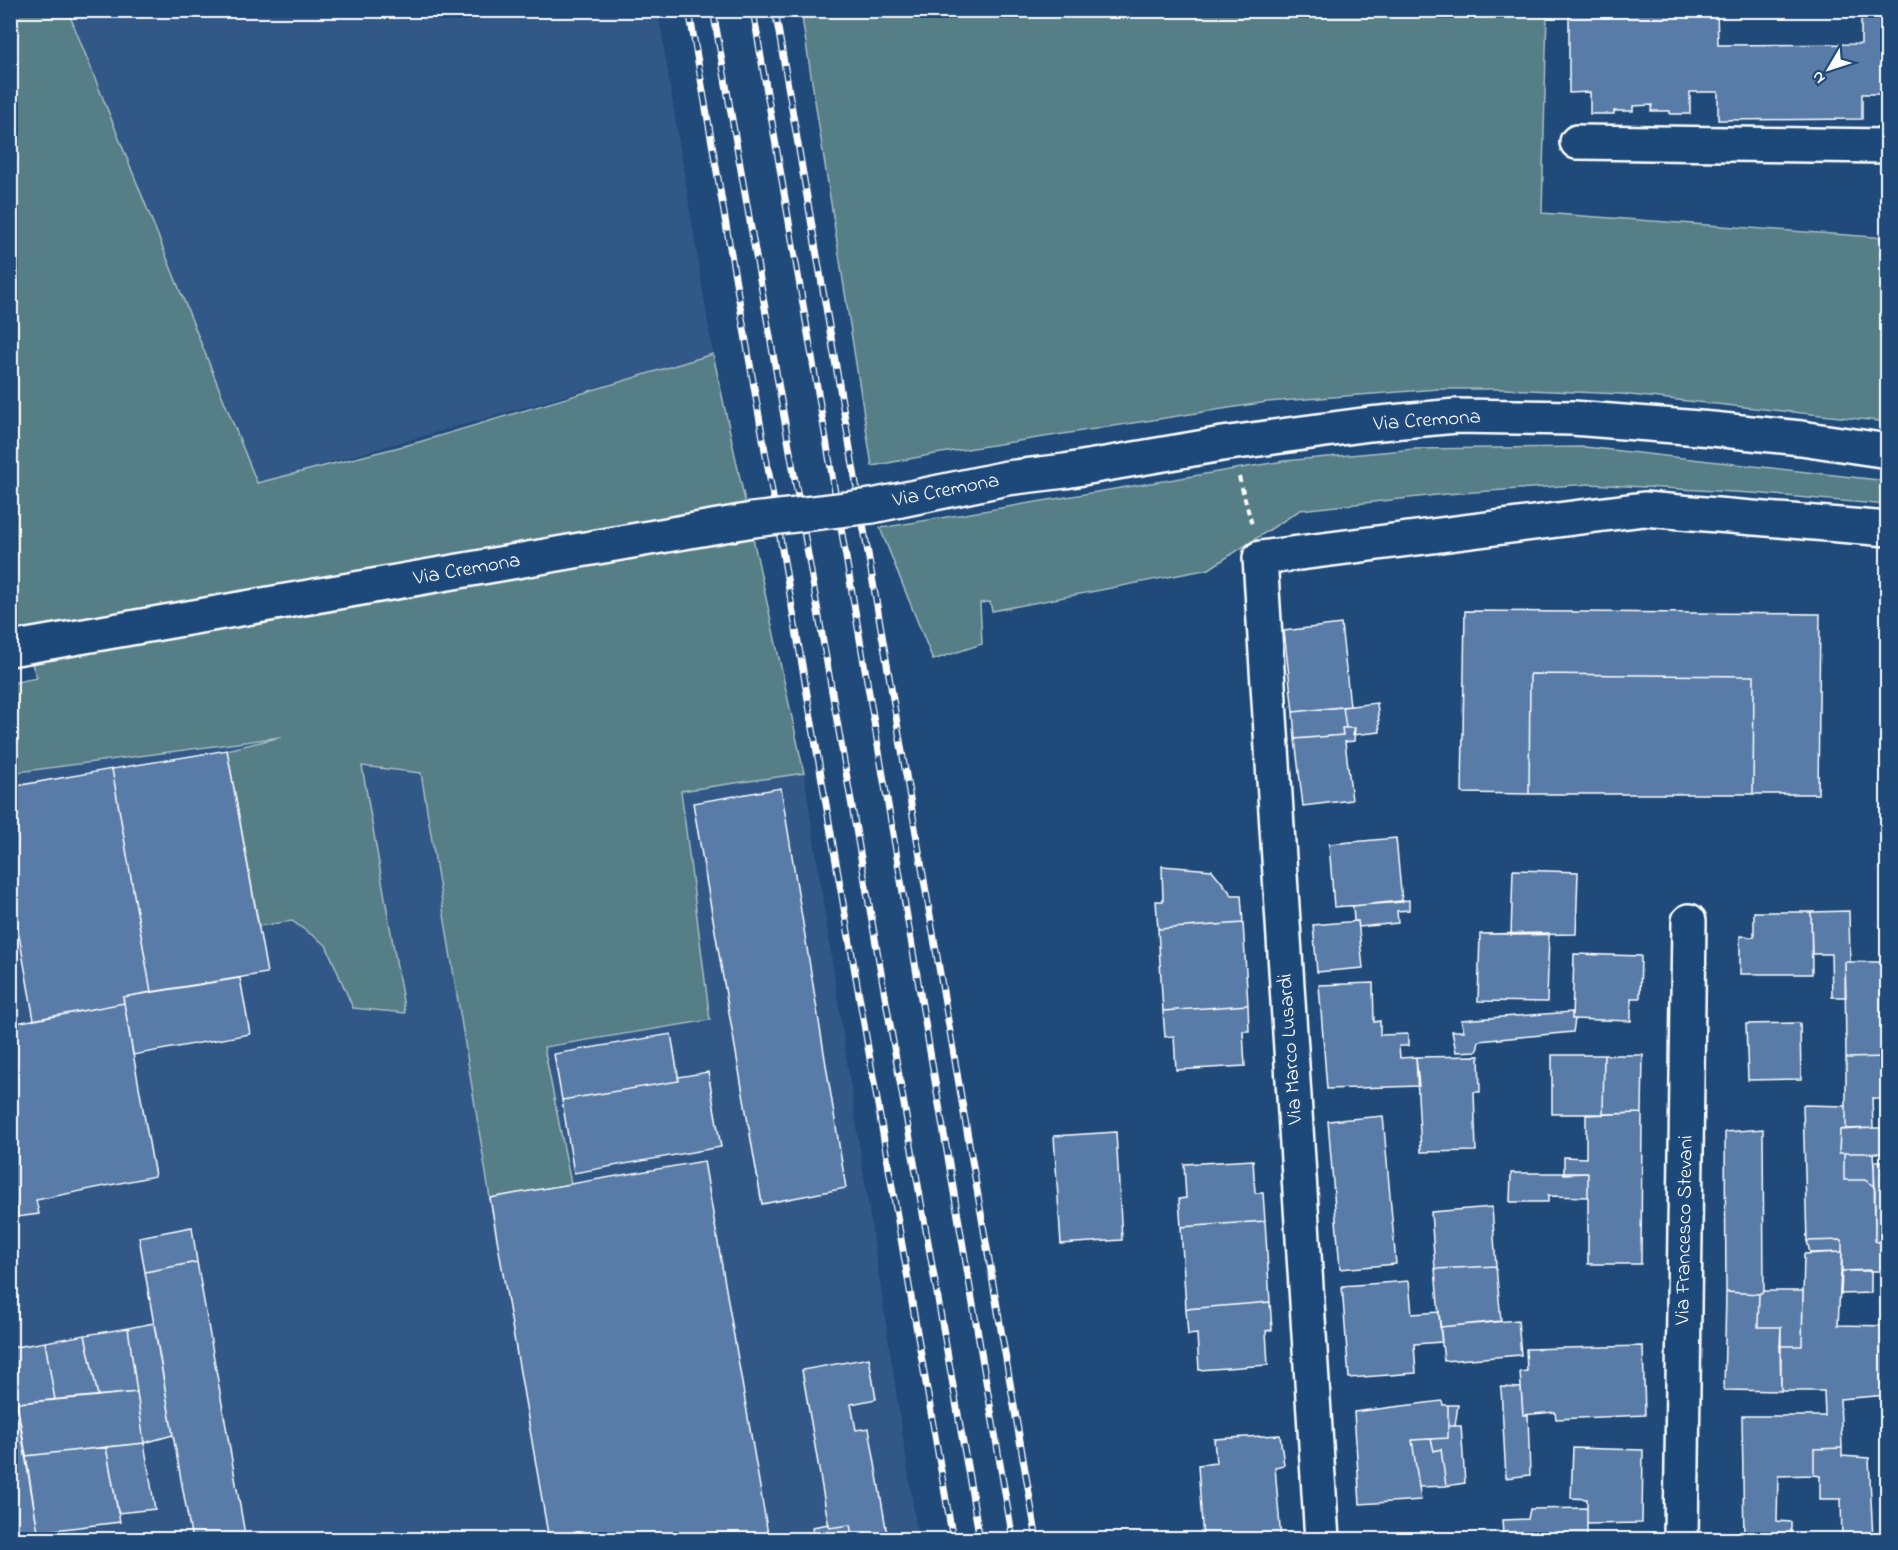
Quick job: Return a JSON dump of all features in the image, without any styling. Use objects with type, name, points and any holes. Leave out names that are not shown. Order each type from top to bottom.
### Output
[{"type":"street","points":[[1577,142],[1887,146]]},
{"type":"street","name":"Via Cremona","points":[[10,649],[753,520],[872,506],[1007,478],[1359,425],[1456,416],[1573,418],[1800,438],[1887,451]]},
{"type":"street","points":[[1260,558],[1644,509],[1887,529]]},
{"type":"street","name":"Via Marco Lusardi","points":[[1260,558],[1322,1539]]},
{"type":"street","name":"Via Francesco Stevani","points":[[1681,1539],[1689,921]]},
{"type":"path","points":[[1239,474],[1260,558]]},
{"type":"shaded area","points":[[68,11],[658,11],[713,354],[257,483]]},
{"type":"shaded area","points":[[614,692],[681,791],[804,773],[918,1539],[11,1539],[10,773]]},
{"type":"green space","points":[[11,11],[68,11],[257,483],[419,442],[713,354],[804,773],[681,791],[710,1020],[544,1047],[571,1184],[490,1198],[421,773],[362,766],[405,1013],[353,1008],[326,945],[292,921],[259,926],[227,750],[281,737],[11,773],[11,683],[37,678],[11,605]]},
{"type":"green space","points":[[801,11],[1547,11],[1542,213],[1887,238],[1887,422],[1621,394],[1504,389],[1438,389],[1267,402],[872,466]]},
{"type":"green space","points":[[1585,447],[1887,481],[1887,505],[1752,493],[1590,484],[1446,494],[1300,510],[1209,569],[992,611],[990,602],[980,603],[982,644],[933,660],[880,528],[1284,461],[1415,449]]},
{"type":"building","points":[[1569,10],[1717,10],[1718,45],[1861,44],[1861,10],[1888,10],[1888,116],[1885,116],[1885,94],[1862,94],[1862,119],[1718,120],[1718,92],[1690,92],[1690,114],[1651,111],[1652,105],[1633,106],[1633,111],[1614,111],[1614,114],[1590,114],[1590,92],[1569,93]]},
{"type":"building","points":[[1465,611],[1820,614],[1818,794],[1753,794],[1754,676],[1530,674],[1529,794],[1462,793]]},
{"type":"building","points":[[1341,624],[1350,706],[1293,712],[1284,631]]},
{"type":"building","points":[[1530,674],[1754,676],[1753,794],[1529,794]]},
{"type":"building","points":[[1377,703],[1380,732],[1353,735],[1355,728],[1346,728],[1343,707]]},
{"type":"building","points":[[1343,707],[1346,728],[1342,728],[1343,735],[1295,739],[1293,712]]},
{"type":"building","points":[[1342,728],[1355,728],[1354,741],[1345,742],[1352,800],[1303,806],[1295,739],[1343,735]]},
{"type":"building","points":[[227,750],[267,973],[151,992],[112,769]]},
{"type":"building","points":[[112,769],[151,992],[123,997],[124,1003],[34,1020],[10,885],[10,787]]},
{"type":"building","points":[[781,788],[846,1188],[762,1204],[693,803]]},
{"type":"building","points":[[1396,838],[1402,902],[1334,907],[1329,844]]},
{"type":"building","points":[[1162,866],[1212,870],[1232,895],[1241,895],[1243,923],[1158,929],[1156,901],[1163,901]]},
{"type":"building","points":[[1513,870],[1578,872],[1576,934],[1511,935]]},
{"type":"building","points":[[1409,900],[1409,910],[1397,911],[1398,923],[1359,927],[1358,921],[1354,921],[1353,906]]},
{"type":"building","points":[[1849,911],[1850,962],[1845,962],[1846,997],[1832,997],[1831,954],[1812,954],[1811,912]]},
{"type":"building","points":[[1754,912],[1811,912],[1812,974],[1740,974],[1740,936],[1754,937]]},
{"type":"building","points":[[1358,921],[1363,968],[1317,972],[1313,925]]},
{"type":"building","points":[[1243,923],[1248,1005],[1163,1011],[1158,929]]},
{"type":"building","points":[[1549,933],[1547,1002],[1478,1001],[1480,934]]},
{"type":"building","points":[[1574,954],[1641,956],[1640,998],[1631,998],[1631,1021],[1572,1019]]},
{"type":"building","points":[[1845,962],[1887,962],[1886,1057],[1846,1058]]},
{"type":"building","points":[[240,978],[250,1034],[133,1055],[123,997]]},
{"type":"building","points":[[1373,983],[1374,1022],[1380,1021],[1380,1035],[1408,1034],[1408,1046],[1399,1046],[1400,1058],[1416,1057],[1419,1086],[1327,1089],[1319,985]]},
{"type":"building","points":[[124,1003],[155,1176],[36,1200],[39,1214],[17,1217],[15,1204],[10,1204],[10,1024]]},
{"type":"building","points":[[1248,1005],[1249,1031],[1243,1031],[1245,1066],[1176,1070],[1174,1036],[1165,1037],[1163,1011]]},
{"type":"building","points":[[1572,1012],[1572,1019],[1575,1019],[1573,1032],[1479,1041],[1477,1051],[1456,1052],[1452,1031],[1464,1031],[1461,1020]]},
{"type":"building","points":[[1800,1023],[1801,1079],[1748,1080],[1746,1024]]},
{"type":"building","points":[[671,1034],[679,1081],[562,1100],[554,1054]]},
{"type":"building","points":[[1552,1055],[1604,1055],[1603,1114],[1552,1114]]},
{"type":"building","points":[[1604,1055],[1643,1055],[1642,1113],[1603,1114]]},
{"type":"building","points":[[1479,1056],[1480,1092],[1474,1092],[1476,1151],[1421,1152],[1416,1057]]},
{"type":"building","points":[[1886,1057],[1885,1100],[1872,1098],[1873,1128],[1846,1129],[1846,1058]]},
{"type":"building","points":[[708,1072],[721,1147],[574,1173],[562,1100],[679,1081],[678,1077]]},
{"type":"building","points":[[1803,1105],[1846,1106],[1846,1129],[1840,1130],[1839,1153],[1844,1153],[1844,1180],[1865,1180],[1875,1187],[1875,1241],[1888,1245],[1888,1271],[1842,1271],[1842,1240],[1807,1241]]},
{"type":"building","points":[[1642,1113],[1641,1264],[1588,1264],[1588,1173],[1564,1174],[1564,1157],[1586,1158],[1586,1115]]},
{"type":"building","points":[[1383,1116],[1396,1264],[1340,1269],[1328,1121]]},
{"type":"building","points":[[1883,1128],[1885,1153],[1839,1153],[1840,1130]]},
{"type":"building","points":[[1763,1129],[1764,1291],[1759,1294],[1726,1292],[1725,1132]]},
{"type":"building","points":[[1116,1132],[1122,1240],[1061,1244],[1054,1136]]},
{"type":"building","points":[[1844,1153],[1873,1153],[1875,1187],[1865,1180],[1844,1180]]},
{"type":"building","points":[[1253,1160],[1255,1193],[1263,1193],[1265,1221],[1181,1227],[1179,1199],[1186,1198],[1184,1164]]},
{"type":"building","points":[[704,1161],[769,1540],[549,1540],[490,1198]]},
{"type":"building","points":[[1874,1161],[1888,1161],[1888,1245],[1875,1241]]},
{"type":"building","points":[[1511,1173],[1588,1173],[1588,1197],[1548,1196],[1548,1202],[1510,1202]]},
{"type":"building","points":[[1492,1207],[1496,1266],[1435,1269],[1431,1212]]},
{"type":"building","points":[[1265,1221],[1270,1302],[1186,1309],[1181,1227]]},
{"type":"building","points":[[192,1227],[197,1262],[145,1272],[139,1237]]},
{"type":"building","points":[[1842,1240],[1842,1252],[1810,1253],[1807,1241]]},
{"type":"building","points":[[1842,1252],[1838,1325],[1888,1326],[1888,1395],[1840,1399],[1842,1448],[1814,1449],[1814,1475],[1778,1476],[1777,1521],[1791,1522],[1791,1540],[1744,1540],[1742,1416],[1825,1416],[1824,1391],[1781,1391],[1780,1346],[1802,1346],[1804,1254]]},
{"type":"building","points":[[197,1262],[246,1540],[192,1540],[173,1435],[145,1272]]},
{"type":"building","points":[[1496,1266],[1501,1321],[1440,1327],[1435,1269]]},
{"type":"building","points":[[1871,1270],[1871,1293],[1841,1294],[1842,1271]]},
{"type":"building","points":[[1409,1281],[1412,1314],[1439,1312],[1442,1342],[1414,1344],[1416,1373],[1349,1378],[1342,1286]]},
{"type":"building","points":[[1764,1291],[1803,1291],[1802,1346],[1780,1346],[1781,1327],[1758,1327],[1759,1294]]},
{"type":"building","points":[[1726,1292],[1759,1294],[1758,1327],[1781,1327],[1781,1391],[1724,1390]]},
{"type":"building","points":[[1270,1302],[1272,1330],[1266,1331],[1268,1365],[1199,1370],[1197,1334],[1188,1335],[1186,1309]]},
{"type":"building","points":[[1518,1320],[1521,1355],[1444,1361],[1440,1327]]},
{"type":"building","points":[[154,1323],[173,1435],[144,1443],[128,1328]]},
{"type":"building","points":[[128,1328],[137,1392],[98,1396],[85,1335]]},
{"type":"building","points":[[85,1335],[98,1396],[55,1400],[45,1342]]},
{"type":"building","points":[[45,1342],[55,1400],[17,1403],[10,1365],[10,1348]]},
{"type":"building","points":[[1643,1346],[1645,1415],[1556,1419],[1555,1412],[1523,1415],[1520,1372],[1527,1371],[1526,1349]]},
{"type":"building","points":[[869,1358],[876,1399],[851,1404],[856,1430],[869,1428],[888,1540],[853,1540],[850,1525],[829,1528],[802,1370]]},
{"type":"building","points":[[10,1365],[38,1532],[39,1540],[10,1540]]},
{"type":"building","points":[[1501,1387],[1521,1388],[1523,1415],[1528,1415],[1530,1475],[1506,1478]]},
{"type":"building","points":[[137,1392],[144,1443],[26,1456],[17,1403]]},
{"type":"building","points":[[1442,1401],[1443,1405],[1448,1405],[1448,1438],[1412,1440],[1421,1500],[1360,1504],[1354,1412]]},
{"type":"building","points":[[1448,1405],[1458,1405],[1455,1426],[1448,1426]]},
{"type":"building","points":[[1448,1426],[1461,1426],[1465,1483],[1446,1486],[1441,1449],[1434,1451],[1431,1439],[1448,1438]]},
{"type":"building","points":[[1280,1435],[1284,1465],[1275,1467],[1281,1540],[1203,1540],[1198,1465],[1216,1463],[1214,1439]]},
{"type":"building","points":[[1431,1439],[1434,1451],[1441,1449],[1446,1486],[1419,1487],[1412,1440]]},
{"type":"building","points":[[144,1443],[155,1509],[118,1513],[106,1447]]},
{"type":"building","points":[[106,1447],[120,1522],[38,1532],[26,1456]]},
{"type":"building","points":[[1573,1448],[1643,1450],[1642,1523],[1587,1524],[1587,1499],[1571,1498]]},
{"type":"building","points":[[1842,1448],[1842,1456],[1869,1458],[1873,1540],[1842,1540],[1841,1499],[1820,1499],[1820,1476],[1814,1475],[1814,1449]]},
{"type":"building","points":[[1587,1508],[1587,1540],[1513,1540],[1512,1537],[1503,1535],[1502,1520],[1528,1519],[1530,1509]]},
{"type":"building","points":[[829,1524],[829,1528],[850,1525],[853,1540],[814,1540],[812,1527]]},
{"type":"building","points":[[1503,1535],[1512,1537],[1513,1540],[1463,1539]]},
{"type":"railway","points":[[689,10],[953,1540]]},
{"type":"railway","points":[[713,10],[980,1540]]},
{"type":"railway","points":[[753,10],[1013,1540]]},
{"type":"railway","points":[[775,10],[1037,1540]]}]
